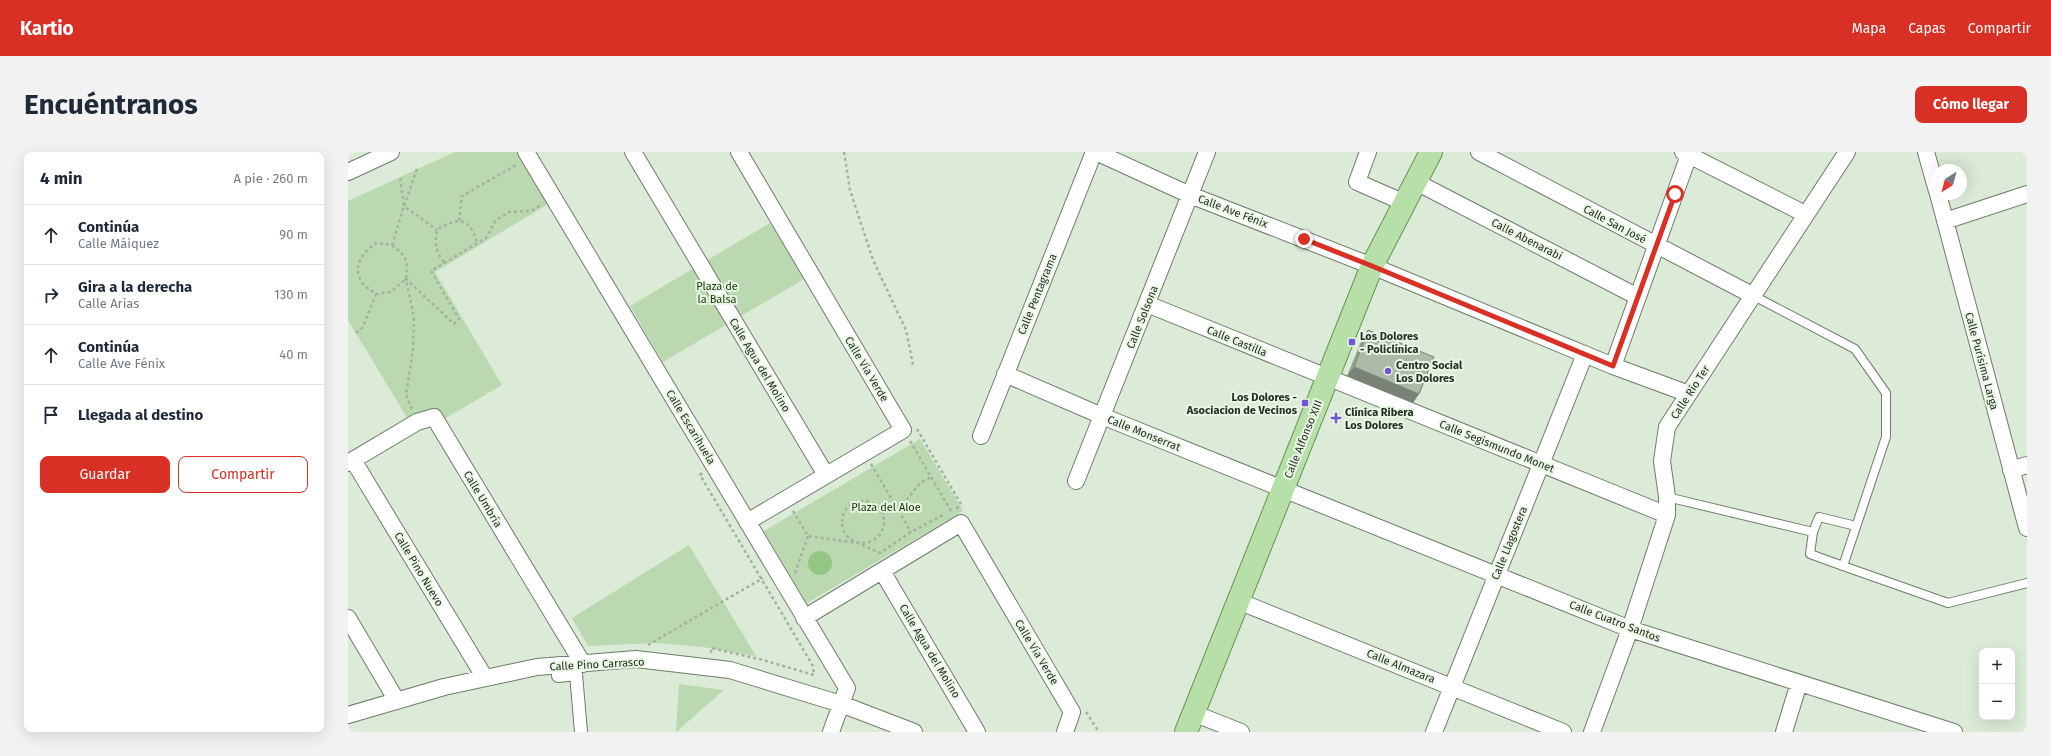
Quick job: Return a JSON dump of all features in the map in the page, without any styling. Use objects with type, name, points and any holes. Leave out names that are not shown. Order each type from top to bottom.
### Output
[{"type":"main road","name":"Calle Alfonso XIII","points":[[1190,723],[1372,266],[1431,152]]},
{"type":"street","points":[[348,172],[391,152]]},
{"type":"street","name":"Calle Agua del Molino","points":[[633,152],[826,475]]},
{"type":"street","name":"Calle Vía Verde","points":[[739,152],[903,430],[869,461],[826,475],[747,522]]},
{"type":"street","name":"Calle Ave Fénix","points":[[1095,152],[1190,195],[1372,266],[1613,366],[1689,394]]},
{"type":"street","name":"Calle Pentagrama","points":[[981,436],[1095,152]]},
{"type":"street","name":"Calle Solsona","points":[[1076,481],[1207,152]]},
{"type":"street","points":[[1368,152],[1357,182],[1405,203]]},
{"type":"street","name":"Calle San José","points":[[1479,152],[1752,295]]},
{"type":"street","name":"Calle Río Ter","points":[[1592,732],[1630,629],[1667,515],[1667,497],[1662,462],[1667,427],[1847,152]]},
{"type":"street","name":"Calle Purísima Larga","points":[[1926,152],[1931,171]]},
{"type":"street","points":[[1613,366],[1657,246],[1687,153],[1805,214]]},
{"type":"street","name":"Calle Escarihuela","points":[[522,155],[847,688],[841,704]]},
{"type":"street","name":"Calle Abenarabi","points":[[1416,182],[1638,297]]},
{"type":"street","points":[[1945,221],[2027,194]]},
{"type":"street","name":"Calle Purísima Larga","points":[[1939,200],[2027,528]]},
{"type":"street","name":"Calle Castilla","points":[[1147,304],[1328,378]]},
{"type":"street","name":"Calle Llagostera","points":[[1434,732],[1585,354]]},
{"type":"street","name":"Calle Monserrat","points":[[1005,374],[1102,416],[1284,488]]},
{"type":"street","name":"Calle Segismundo Monet","points":[[1328,378],[1667,515]]},
{"type":"street","name":"Calle Umbría","points":[[350,462],[417,422],[434,418],[583,664]]},
{"type":"street","name":"Calle Pino Nuevo","points":[[350,462],[485,678]]},
{"type":"street","points":[[2011,470],[2027,466]]},
{"type":"street","name":"Calle Cuatro Santos","points":[[1284,488],[1630,629],[1954,732]]},
{"type":"street","name":"Calle Vía Verde","points":[[804,618],[961,523],[1077,709]]},
{"type":"street","name":"Calle Agua del Molino","points":[[882,571],[977,732]]},
{"type":"street","name":"Calle Almazara","points":[[1238,601],[1453,686],[1563,732]]},
{"type":"street","points":[[348,618],[397,701]]},
{"type":"street","name":"Calle Pino Carrasco","points":[[348,716],[444,687],[537,667],[636,659],[730,670],[841,704],[914,732]]},
{"type":"street","points":[[558,666],[558,676],[576,674],[581,732]]},
{"type":"street","points":[[1784,732],[1799,683]]},
{"type":"street","points":[[830,732],[841,704]]},
{"type":"street","points":[[1065,732],[1077,709]]},
{"type":"street","points":[[1190,723],[1241,732]]},
{"type":"lane","points":[[1752,295],[1855,349],[1886,393],[1886,437],[1842,566]]},
{"type":"lane","points":[[1667,497],[1813,532]]},
{"type":"lane","points":[[1856,526],[1819,517],[1813,532],[1810,554],[1948,603],[2027,583]]},
{"type":"path","points":[[844,152],[850,190],[854,204],[873,260],[906,330],[913,366]]},
{"type":"path","points":[[459,221],[462,196],[520,162],[522,155]]},
{"type":"path","points":[[392,245],[417,169]]},
{"type":"path","points":[[400,177],[404,206],[437,230]]},
{"type":"path","points":[[406,279],[454,324],[459,319],[431,271],[486,238],[495,221],[509,212],[531,211],[544,203]]},
{"type":"path","points":[[444,262],[438,254],[434,244],[437,230],[447,223],[459,221],[467,223],[474,231],[477,243]]},
{"type":"path","points":[[406,279],[391,292],[376,294],[361,282],[357,269],[362,254],[376,243],[392,245],[402,253],[408,265],[406,279],[414,318],[413,349],[406,395],[417,422]]},
{"type":"path","points":[[356,333],[363,327],[376,294]]},
{"type":"path","points":[[916,426],[966,512]]},
{"type":"path","points":[[903,444],[909,440],[951,511]]},
{"type":"path","points":[[869,461],[911,532]]},
{"type":"path","points":[[882,513],[898,511],[920,483],[931,477]]},
{"type":"path","points":[[855,501],[871,502],[877,506],[882,513],[884,520],[882,531],[873,540],[858,542],[852,540],[842,528],[841,521],[844,512],[848,506],[855,501]]},
{"type":"path","points":[[786,513],[798,505]]},
{"type":"path","points":[[642,645],[650,644],[784,565],[788,577],[795,573],[808,536]]},
{"type":"path","points":[[1077,709],[1098,732]]},
{"type":"green space","points":[[455,152],[519,152],[550,203],[435,272],[502,385],[444,419],[409,421],[348,320],[348,201]]},
{"type":"green space","name":"Plaza de la Balsa","points":[[770,223],[804,279],[663,362],[630,306]]},
{"type":"green space","name":"Plaza del Aloe","points":[[920,439],[963,511],[807,603],[764,531]]},
{"type":"green space","points":[[689,545],[756,656],[703,647],[655,643],[588,646],[572,618]]},
{"type":"green space","points":[[679,684],[724,690],[676,732]]},
{"type":"shaded area","points":[[820,551],[829,554],[832,563],[829,572],[820,575],[811,572],[808,563],[811,554]]},
{"type":"building","name":"Centro Social Los Dolores","points":[[1368,330],[1434,357],[1419,394],[1354,367]]},
{"type":"place","name":"Los Dolores - Policlínica","points":[[1352,342]]},
{"type":"place","name":"Centro Social Los Dolores","points":[[1388,371]]},
{"type":"place","name":"Los Dolores - Asociacion de Vecinos","points":[[1305,403]]},
{"type":"place","name":"Clínica Ribera Los Dolores","points":[[1336,418]]},
{"type":"route","points":[[1304,239],[1613,366],[1675,194]]}]
